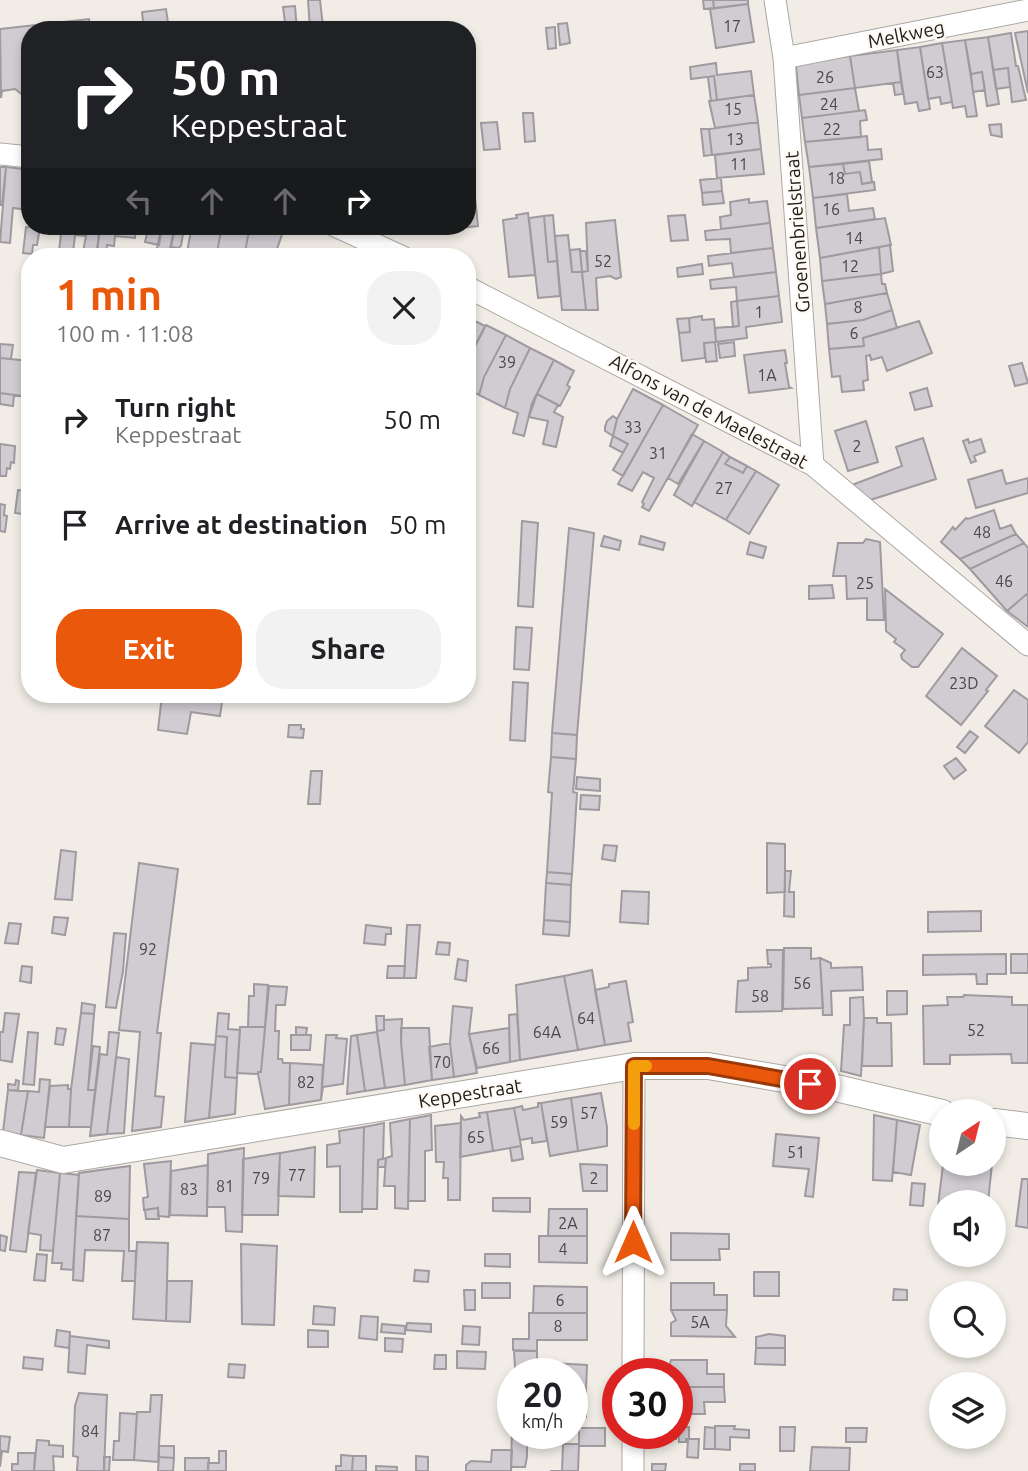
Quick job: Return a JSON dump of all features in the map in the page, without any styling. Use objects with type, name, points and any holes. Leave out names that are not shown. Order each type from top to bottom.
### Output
[{"type":"street","name":"Groenenbrielstraat","points":[[775,0],[785,58],[813,465]]},
{"type":"street","name":"Melkweg","points":[[785,58],[1028,10]]},
{"type":"street","points":[[0,154],[21,156]]},
{"type":"street","points":[[355,235],[383,248]]},
{"type":"street","name":"Alfons van de Maelestraat","points":[[476,292],[813,465],[1028,645]]},
{"type":"street","points":[[633,1358],[634,1066]]},
{"type":"street","name":"Keppestraat","points":[[0,1143],[63,1160],[634,1066],[708,1066],[836,1088],[929,1110]]},
{"type":"street","points":[[1006,1123],[1028,1126]]},
{"type":"street","points":[[633,1449],[633,1471]]},
{"type":"building","points":[[308,0],[320,0],[322,21],[309,21]]},
{"type":"building","points":[[703,0],[713,0],[714,8],[704,9]]},
{"type":"building","points":[[713,0],[748,0],[748,4],[714,8]]},
{"type":"building","points":[[748,4],[754,42],[716,48],[710,9]]},
{"type":"building","points":[[295,6],[296,21],[285,21],[283,7]]},
{"type":"building","points":[[166,9],[168,21],[143,21],[142,12]]},
{"type":"building","points":[[567,23],[570,43],[560,45],[558,24]]},
{"type":"building","points":[[21,27],[21,94],[15,89],[2,91],[1,98],[0,29]]},
{"type":"building","points":[[555,27],[556,48],[548,49],[546,28]]},
{"type":"building","points":[[1028,31],[1028,93],[1015,33]]},
{"type":"building","points":[[1011,33],[1016,66],[1026,100],[1012,102],[1008,68],[993,70],[988,37]]},
{"type":"building","points":[[988,37],[999,104],[987,106],[982,72],[971,74],[965,40]]},
{"type":"building","points":[[965,40],[977,116],[967,117],[965,106],[953,108],[942,43]]},
{"type":"building","points":[[942,43],[952,102],[941,104],[940,97],[928,99],[920,47]]},
{"type":"building","points":[[920,47],[930,109],[919,111],[917,102],[905,104],[897,50]]},
{"type":"building","points":[[897,50],[901,82],[855,88],[850,56]]},
{"type":"building","points":[[850,56],[855,88],[799,95],[798,63]]},
{"type":"building","points":[[716,63],[717,75],[751,71],[754,95],[717,100],[714,76],[691,79],[690,67]]},
{"type":"building","points":[[1008,68],[1010,87],[996,89],[993,70]]},
{"type":"building","points":[[982,72],[985,90],[973,92],[971,74]]},
{"type":"building","points":[[714,76],[717,100],[711,101],[708,77]]},
{"type":"building","points":[[901,82],[903,94],[895,95],[893,83]]},
{"type":"building","points":[[855,88],[859,111],[802,118],[799,95]]},
{"type":"building","points":[[754,95],[758,122],[715,128],[709,101]]},
{"type":"building","points":[[865,110],[867,120],[860,121],[861,137],[805,142],[802,118]]},
{"type":"building","points":[[523,113],[533,113],[535,141],[525,142]]},
{"type":"building","points":[[497,122],[500,149],[484,150],[481,123]]},
{"type":"building","points":[[758,122],[761,149],[712,155],[709,129]]},
{"type":"building","points":[[1001,124],[1002,137],[991,135],[989,125]]},
{"type":"building","points":[[701,129],[709,129],[712,155],[704,156]]},
{"type":"building","points":[[867,136],[868,150],[881,149],[882,159],[809,167],[805,142]]},
{"type":"building","points":[[761,149],[764,174],[717,178],[715,155]]},
{"type":"building","points":[[869,161],[872,182],[862,184],[860,172],[845,174],[843,164]]},
{"type":"building","points":[[843,164],[845,174],[860,172],[862,184],[874,182],[875,190],[813,198],[809,167]]},
{"type":"building","points":[[0,167],[6,167],[2,205],[0,205]]},
{"type":"building","points":[[6,167],[21,169],[21,209],[13,208],[10,243],[0,242]]},
{"type":"building","points":[[721,178],[722,191],[702,193],[700,180]]},
{"type":"building","points":[[722,191],[724,203],[703,205],[702,193]]},
{"type":"building","points":[[847,194],[849,211],[873,208],[875,219],[816,228],[813,198]]},
{"type":"building","points":[[749,199],[749,203],[767,201],[770,223],[721,229],[720,217],[731,215],[730,202]]},
{"type":"building","points":[[528,213],[535,275],[509,277],[503,220]]},
{"type":"building","points":[[553,215],[557,261],[548,262],[544,216]]},
{"type":"building","points":[[685,215],[688,240],[671,241],[668,216]]},
{"type":"building","points":[[544,216],[548,262],[557,261],[560,296],[538,298],[529,218]]},
{"type":"building","points":[[885,218],[891,245],[820,258],[816,228]]},
{"type":"building","points":[[615,220],[621,277],[596,278],[598,310],[586,310],[582,272],[588,271],[586,223]]},
{"type":"building","points":[[770,223],[773,248],[731,253],[730,239],[706,240],[705,231]]},
{"type":"building","points":[[25,235],[39,235],[37,245],[24,248]]},
{"type":"building","points":[[61,235],[75,235],[74,248],[59,248]]},
{"type":"building","points":[[75,235],[99,235],[97,248],[84,248],[86,236]]},
{"type":"building","points":[[99,235],[135,235],[135,238],[115,236],[114,246],[98,248]]},
{"type":"building","points":[[147,235],[161,235],[159,245],[145,242]]},
{"type":"building","points":[[160,235],[173,235],[170,248],[157,248]]},
{"type":"building","points":[[173,235],[183,235],[181,246],[171,247]]},
{"type":"building","points":[[190,235],[220,235],[218,248],[188,248]]},
{"type":"building","points":[[220,235],[248,235],[246,248],[218,248]]},
{"type":"building","points":[[248,235],[282,235],[277,248],[246,248]]},
{"type":"building","points":[[568,235],[572,272],[582,272],[586,310],[562,310],[555,236]]},
{"type":"building","points":[[890,245],[893,271],[881,274],[879,247]]},
{"type":"building","points":[[879,247],[881,274],[822,281],[820,258]]},
{"type":"building","points":[[773,248],[776,272],[734,277],[732,263],[709,266],[708,256]]},
{"type":"building","points":[[580,249],[582,272],[572,272],[570,250]]},
{"type":"building","points":[[580,251],[586,251],[588,271],[582,272]]},
{"type":"building","points":[[702,264],[703,274],[678,277],[677,268]]},
{"type":"building","points":[[776,272],[779,296],[737,301],[736,287],[711,289],[710,280]]},
{"type":"building","points":[[881,274],[887,293],[825,304],[822,281]]},
{"type":"building","points":[[887,293],[892,310],[863,320],[827,324],[825,304]]},
{"type":"building","points":[[779,296],[782,322],[746,327],[747,338],[716,342],[715,328],[739,326],[737,301]]},
{"type":"building","points":[[737,301],[739,326],[733,327],[731,302]]},
{"type":"building","points":[[892,310],[897,328],[863,338],[864,346],[829,349],[827,324],[863,320]]},
{"type":"building","points":[[702,316],[702,320],[714,319],[716,342],[704,343],[705,358],[682,361],[679,333],[690,332],[689,318]]},
{"type":"building","points":[[689,318],[690,332],[679,333],[677,319]]},
{"type":"building","points":[[919,321],[932,353],[887,371],[882,357],[871,360],[870,355],[866,356],[868,380],[863,381],[864,390],[842,392],[840,376],[832,377],[829,349],[864,346],[863,338]]},
{"type":"building","points":[[476,322],[485,326],[476,344]]},
{"type":"building","points":[[486,325],[506,335],[484,377],[479,395],[476,393],[476,344]]},
{"type":"building","points":[[506,335],[530,348],[510,389],[505,408],[479,395],[484,377]]},
{"type":"building","points":[[715,342],[717,361],[706,362],[704,343]]},
{"type":"building","points":[[734,342],[735,356],[720,358],[718,344]]},
{"type":"building","points":[[0,344],[13,345],[11,359],[0,358]]},
{"type":"building","points":[[530,348],[554,360],[532,403],[524,436],[513,433],[518,413],[505,408],[510,389]]},
{"type":"building","points":[[785,350],[791,388],[749,393],[744,355]]},
{"type":"building","points":[[0,358],[21,360],[21,396],[0,393]]},
{"type":"building","points":[[554,360],[574,371],[567,385],[570,387],[560,406],[537,394]]},
{"type":"building","points":[[1022,363],[1028,383],[1015,386],[1009,366]]},
{"type":"building","points":[[927,388],[932,406],[915,410],[910,393]]},
{"type":"building","points":[[633,389],[663,405],[623,476],[613,470],[628,444],[613,436],[617,419]]},
{"type":"building","points":[[0,393],[14,395],[13,406],[0,404]]},
{"type":"building","points":[[537,394],[558,405],[554,412],[563,417],[556,447],[543,444],[548,421],[529,417]]},
{"type":"building","points":[[663,405],[698,425],[649,511],[642,507],[642,502],[654,478],[643,472],[632,491],[618,484]]},
{"type":"building","points":[[613,416],[617,419],[613,436],[605,431],[605,427]]},
{"type":"building","points":[[866,421],[878,462],[848,471],[835,431]]},
{"type":"building","points":[[692,434],[704,441],[678,484],[668,478]]},
{"type":"building","points":[[613,436],[628,444],[623,453],[610,446]]},
{"type":"building","points":[[923,438],[936,479],[867,501],[852,485],[902,466],[896,447]]},
{"type":"building","points":[[968,439],[969,443],[981,439],[985,452],[974,456],[976,461],[971,463],[963,441]]},
{"type":"building","points":[[704,441],[723,452],[692,506],[674,495]]},
{"type":"building","points":[[0,444],[15,446],[14,463],[11,462],[10,469],[7,468],[6,476],[0,476]]},
{"type":"building","points":[[723,452],[730,457],[725,464],[743,473],[747,466],[756,471],[726,520],[694,502]]},
{"type":"building","points":[[730,457],[747,466],[743,473],[725,464]]},
{"type":"building","points":[[1002,470],[1006,484],[1028,478],[1028,493],[976,508],[968,480]]},
{"type":"building","points":[[756,471],[779,485],[749,534],[726,520]]},
{"type":"building","points":[[18,490],[21,490],[21,514],[15,513]]},
{"type":"building","points":[[0,504],[5,505],[4,515],[7,516],[5,532],[0,531]]},
{"type":"building","points":[[994,510],[1000,529],[1011,525],[1016,534],[960,559],[941,542],[953,527],[955,530],[966,518]]},
{"type":"building","points":[[522,521],[538,523],[533,607],[518,606]]},
{"type":"building","points":[[569,528],[594,533],[577,735],[552,733]]},
{"type":"building","points":[[1016,534],[1024,543],[970,569],[960,559]]},
{"type":"building","points":[[604,536],[621,541],[619,550],[601,546]]},
{"type":"building","points":[[641,536],[665,543],[663,550],[639,544]]},
{"type":"building","points":[[866,539],[880,542],[884,620],[867,620],[867,598],[847,599],[846,576],[833,576],[838,543],[863,543]]},
{"type":"building","points":[[750,542],[766,547],[763,558],[747,554]]},
{"type":"building","points":[[1024,543],[1028,548],[1028,593],[1007,611],[970,569]]},
{"type":"building","points":[[832,585],[834,598],[809,599],[809,586]]},
{"type":"building","points":[[885,589],[943,634],[918,667],[912,667],[902,659],[901,655],[905,650],[894,642],[896,639],[886,631]]},
{"type":"building","points":[[1028,593],[1028,627],[1007,611]]},
{"type":"building","points":[[516,627],[532,628],[529,670],[514,669]]},
{"type":"building","points":[[962,648],[997,676],[961,725],[926,696]]},
{"type":"building","points":[[513,682],[528,683],[525,741],[510,740]]},
{"type":"building","points":[[1014,690],[1028,700],[1028,742],[1019,753],[985,726]]},
{"type":"building","points":[[161,703],[222,703],[220,716],[191,712],[187,734],[158,730]]},
{"type":"building","points":[[289,725],[301,725],[301,729],[304,729],[303,738],[288,737]]},
{"type":"building","points":[[970,731],[978,737],[965,753],[957,747]]},
{"type":"building","points":[[552,733],[577,735],[576,759],[551,757]]},
{"type":"building","points":[[551,757],[576,759],[573,792],[577,793],[572,874],[547,872],[552,793],[548,792]]},
{"type":"building","points":[[956,758],[966,770],[954,779],[944,766]]},
{"type":"building","points":[[311,771],[322,771],[320,804],[308,804]]},
{"type":"building","points":[[577,777],[600,779],[600,791],[576,789]]},
{"type":"building","points":[[581,795],[600,796],[599,810],[580,809]]},
{"type":"building","points":[[767,843],[785,844],[785,892],[767,893]]},
{"type":"building","points":[[604,845],[617,846],[615,861],[602,859]]},
{"type":"building","points":[[61,850],[76,852],[72,900],[55,899]]},
{"type":"building","points":[[139,863],[178,869],[157,1033],[161,1033],[155,1096],[164,1097],[161,1127],[132,1131],[140,1032],[119,1030]]},
{"type":"building","points":[[785,871],[791,871],[789,892],[794,892],[794,917],[784,916]]},
{"type":"building","points":[[547,872],[572,874],[571,885],[546,883]]},
{"type":"building","points":[[546,883],[571,885],[570,922],[544,920]]},
{"type":"building","points":[[622,891],[649,892],[648,924],[620,922]]},
{"type":"building","points":[[981,911],[981,931],[928,932],[928,912]]},
{"type":"building","points":[[54,917],[68,918],[65,935],[52,933]]},
{"type":"building","points":[[544,920],[570,922],[569,936],[543,934]]},
{"type":"building","points":[[9,923],[21,924],[18,944],[5,943]]},
{"type":"building","points":[[366,925],[391,928],[391,934],[386,934],[385,945],[364,943]]},
{"type":"building","points":[[407,925],[420,925],[416,978],[404,978]]},
{"type":"building","points":[[114,933],[126,934],[116,1008],[106,1007]]},
{"type":"building","points":[[438,942],[450,943],[449,955],[436,954]]},
{"type":"building","points":[[784,948],[811,948],[811,959],[820,958],[823,1008],[783,1009]]},
{"type":"building","points":[[767,950],[783,950],[782,1011],[736,1012],[738,981],[748,980],[748,968],[771,967],[771,964],[768,964]]},
{"type":"building","points":[[1006,954],[1006,974],[987,974],[987,984],[977,984],[976,974],[923,975],[923,955]]},
{"type":"building","points":[[1011,954],[1028,954],[1028,973],[1011,973]]},
{"type":"building","points":[[820,958],[831,963],[831,968],[862,967],[863,990],[831,991],[832,1015],[823,1015]]},
{"type":"building","points":[[458,959],[468,961],[466,981],[455,979]]},
{"type":"building","points":[[22,966],[32,967],[31,983],[20,981]]},
{"type":"building","points":[[388,966],[405,966],[404,978],[387,978]]},
{"type":"building","points":[[592,970],[605,1045],[578,1050],[564,976]]},
{"type":"building","points":[[564,976],[578,1050],[520,1060],[516,985]]},
{"type":"building","points":[[626,981],[633,1022],[628,1023],[631,1041],[605,1045],[595,990]]},
{"type":"building","points":[[254,984],[268,985],[265,1027],[248,1027],[249,996],[254,996]]},
{"type":"building","points":[[269,986],[287,987],[285,1005],[276,1005],[275,1031],[279,1031],[278,1059],[282,1059],[283,1063],[290,1063],[289,1105],[265,1109],[258,1072],[261,1072]]},
{"type":"building","points":[[887,991],[907,991],[907,1014],[887,1015]]},
{"type":"building","points":[[863,997],[861,1076],[841,1071],[844,1025],[850,1025],[850,998]]},
{"type":"building","points":[[947,997],[1012,997],[1012,1005],[1028,1005],[1028,1063],[1012,1063],[1011,1054],[950,1055],[950,1064],[924,1064],[923,1006],[948,1005]]},
{"type":"building","points":[[82,1003],[95,1005],[94,1014],[81,1013]]},
{"type":"building","points":[[453,1006],[472,1008],[469,1034],[477,1073],[454,1077],[450,1043]]},
{"type":"building","points":[[5,1013],[19,1014],[12,1062],[0,1060],[0,1032],[3,1032]]},
{"type":"building","points":[[81,1013],[94,1014],[88,1090],[95,1090],[91,1127],[69,1127],[71,1089]]},
{"type":"building","points":[[218,1013],[229,1014],[228,1029],[240,1030],[237,1078],[225,1077],[227,1037],[216,1036]]},
{"type":"building","points":[[517,1014],[520,1060],[510,1062],[509,1015]]},
{"type":"building","points":[[376,1016],[384,1016],[384,1030],[377,1031]]},
{"type":"building","points":[[864,1018],[877,1018],[877,1023],[891,1023],[892,1066],[862,1066]]},
{"type":"building","points":[[402,1019],[405,1085],[385,1088],[377,1031],[384,1030],[384,1020]]},
{"type":"building","points":[[240,1027],[265,1027],[261,1072],[258,1074],[237,1073]]},
{"type":"building","points":[[296,1027],[307,1028],[306,1035],[296,1035]]},
{"type":"building","points":[[57,1028],[66,1029],[63,1045],[55,1044]]},
{"type":"building","points":[[401,1028],[429,1028],[432,1080],[405,1085]]},
{"type":"building","points":[[509,1028],[510,1062],[477,1068],[469,1034]]},
{"type":"building","points":[[28,1032],[38,1033],[34,1085],[23,1084]]},
{"type":"building","points":[[109,1032],[119,1033],[107,1134],[90,1136],[100,1054],[107,1055]]},
{"type":"building","points":[[377,1032],[385,1088],[365,1091],[357,1035]]},
{"type":"building","points":[[291,1035],[311,1035],[310,1050],[291,1050]]},
{"type":"building","points":[[326,1035],[347,1039],[343,1084],[323,1087],[321,1100]]},
{"type":"building","points":[[357,1035],[365,1091],[347,1094],[351,1036]]},
{"type":"building","points":[[216,1036],[227,1037],[225,1077],[237,1078],[235,1114],[209,1118]]},
{"type":"building","points":[[191,1043],[215,1045],[209,1118],[185,1122]]},
{"type":"building","points":[[450,1043],[454,1077],[432,1080],[429,1047]]},
{"type":"building","points":[[93,1046],[100,1047],[95,1090],[88,1090]]},
{"type":"building","points":[[116,1057],[129,1059],[124,1133],[107,1134]]},
{"type":"building","points":[[290,1063],[323,1065],[321,1100],[289,1105]]},
{"type":"building","points":[[40,1079],[50,1080],[44,1138],[21,1135],[28,1091],[39,1092]]},
{"type":"building","points":[[16,1080],[19,1081],[18,1091],[8,1090],[8,1084],[15,1085]]},
{"type":"building","points":[[68,1085],[68,1089],[71,1089],[69,1127],[45,1127],[50,1086]]},
{"type":"building","points":[[8,1090],[28,1091],[21,1135],[3,1132]]},
{"type":"building","points":[[601,1093],[607,1127],[607,1146],[578,1151],[571,1098]]},
{"type":"building","points":[[571,1098],[578,1151],[550,1156],[541,1103]]},
{"type":"building","points":[[538,1103],[541,1103],[547,1141],[532,1143],[532,1138],[520,1140],[514,1108],[522,1106],[523,1110],[538,1107]]},
{"type":"building","points":[[514,1108],[521,1146],[493,1151],[487,1112]]},
{"type":"building","points":[[487,1112],[493,1151],[460,1157],[461,1116],[464,1120],[480,1117],[479,1113]]},
{"type":"building","points":[[431,1115],[432,1150],[425,1151],[425,1201],[408,1201],[410,1119]]},
{"type":"building","points":[[874,1115],[897,1120],[892,1181],[873,1180]]},
{"type":"building","points":[[410,1119],[408,1209],[395,1208],[395,1186],[384,1186],[386,1158],[392,1156],[390,1123]]},
{"type":"building","points":[[897,1120],[920,1125],[911,1175],[893,1172]]},
{"type":"building","points":[[384,1123],[383,1159],[378,1160],[377,1209],[362,1209],[364,1127]]},
{"type":"building","points":[[461,1123],[460,1200],[448,1200],[448,1178],[443,1178],[444,1162],[436,1162],[435,1126]]},
{"type":"building","points":[[364,1127],[362,1212],[340,1212],[340,1166],[327,1167],[327,1145],[340,1143],[339,1131]]},
{"type":"building","points":[[776,1134],[819,1138],[813,1197],[805,1196],[809,1169],[773,1166]]},
{"type":"building","points":[[521,1146],[523,1159],[512,1161],[510,1148]]},
{"type":"building","points":[[315,1147],[314,1197],[278,1196],[280,1153]]},
{"type":"building","points":[[244,1148],[242,1232],[226,1231],[225,1207],[207,1207],[208,1154]]},
{"type":"building","points":[[280,1153],[278,1215],[242,1215],[243,1159]]},
{"type":"building","points":[[386,1158],[385,1167],[378,1167],[378,1160]]},
{"type":"building","points":[[171,1161],[169,1217],[158,1216],[158,1208],[144,1210],[143,1198],[148,1197],[144,1164]]},
{"type":"building","points":[[580,1164],[607,1165],[607,1191],[583,1191]]},
{"type":"building","points":[[208,1165],[207,1216],[170,1215],[171,1171]]},
{"type":"building","points":[[130,1166],[129,1219],[76,1216],[79,1173]]},
{"type":"building","points":[[37,1170],[60,1173],[53,1251],[40,1250],[41,1235],[28,1233]]},
{"type":"building","points":[[19,1172],[36,1173],[26,1252],[10,1250]]},
{"type":"building","points":[[60,1173],[79,1175],[73,1270],[61,1269],[62,1263],[52,1263]]},
{"type":"building","points":[[942,1176],[991,1176],[989,1190],[940,1190]]},
{"type":"building","points":[[1022,1179],[1028,1179],[1028,1228],[1016,1226]]},
{"type":"building","points":[[912,1183],[925,1184],[923,1206],[910,1205]]},
{"type":"building","points":[[493,1198],[530,1198],[530,1212],[493,1211]]},
{"type":"building","points":[[158,1208],[159,1219],[146,1219],[145,1210]]},
{"type":"building","points":[[549,1209],[587,1209],[587,1236],[548,1236]]},
{"type":"building","points":[[76,1216],[129,1219],[129,1251],[136,1251],[135,1281],[122,1281],[124,1251],[85,1250],[83,1281],[73,1280]]},
{"type":"building","points":[[671,1233],[729,1234],[729,1249],[719,1249],[720,1260],[671,1260]]},
{"type":"building","points":[[0,1235],[7,1237],[5,1251],[0,1250]]},
{"type":"building","points":[[539,1236],[587,1236],[587,1263],[539,1262]]},
{"type":"building","points":[[137,1242],[168,1243],[166,1321],[133,1319]]},
{"type":"building","points":[[241,1244],[277,1246],[274,1325],[242,1324]]},
{"type":"building","points":[[37,1254],[47,1255],[45,1281],[34,1280]]},
{"type":"building","points":[[485,1254],[510,1254],[510,1267],[485,1266]]},
{"type":"building","points":[[415,1270],[429,1271],[428,1282],[414,1281]]},
{"type":"building","points":[[754,1272],[779,1272],[779,1296],[754,1296]]},
{"type":"building","points":[[167,1281],[192,1281],[190,1322],[166,1321]]},
{"type":"building","points":[[482,1283],[510,1283],[510,1298],[482,1298]]},
{"type":"building","points":[[671,1283],[714,1283],[714,1295],[727,1295],[727,1310],[671,1310]]},
{"type":"building","points":[[534,1286],[587,1287],[587,1313],[533,1313]]},
{"type":"building","points":[[894,1289],[907,1290],[907,1300],[893,1300]]},
{"type":"building","points":[[464,1290],[475,1290],[475,1310],[465,1310]]},
{"type":"building","points":[[314,1306],[335,1308],[334,1325],[313,1324]]},
{"type":"building","points":[[671,1310],[727,1310],[726,1326],[735,1337],[671,1336],[671,1323],[676,1320]]},
{"type":"building","points":[[529,1313],[587,1313],[587,1340],[537,1340],[537,1351],[513,1350],[513,1339],[529,1339]]},
{"type":"building","points":[[361,1316],[378,1317],[377,1340],[359,1338]]},
{"type":"building","points":[[407,1323],[431,1324],[431,1332],[406,1330]]},
{"type":"building","points":[[382,1324],[405,1326],[405,1334],[381,1332]]},
{"type":"building","points":[[463,1326],[480,1327],[479,1345],[462,1344]]},
{"type":"building","points":[[57,1330],[70,1332],[69,1348],[55,1346]]},
{"type":"building","points":[[308,1330],[328,1331],[328,1347],[308,1347]]},
{"type":"building","points":[[769,1334],[785,1336],[785,1348],[756,1348],[756,1337]]},
{"type":"building","points":[[70,1336],[109,1341],[109,1348],[87,1345],[85,1374],[68,1372]]},
{"type":"building","points":[[385,1338],[403,1339],[402,1352],[385,1351]]},
{"type":"building","points":[[756,1348],[785,1348],[785,1365],[755,1364]]},
{"type":"building","points":[[457,1351],[486,1352],[485,1369],[457,1368]]},
{"type":"building","points":[[514,1351],[537,1351],[537,1358],[514,1358]]},
{"type":"building","points":[[435,1355],[446,1355],[446,1369],[434,1369]]},
{"type":"building","points":[[24,1357],[43,1359],[42,1370],[23,1368]]},
{"type":"building","points":[[693,1360],[707,1360],[707,1374],[724,1374],[724,1387],[693,1387]]},
{"type":"building","points":[[229,1364],[245,1365],[244,1378],[228,1377]]},
{"type":"building","points":[[693,1387],[724,1387],[725,1402],[704,1402],[705,1414],[693,1414]]},
{"type":"building","points":[[79,1393],[107,1395],[104,1471],[77,1471],[78,1457],[73,1456],[75,1406]]},
{"type":"building","points":[[151,1395],[162,1395],[158,1462],[134,1460],[137,1412],[150,1412]]},
{"type":"building","points":[[120,1413],[137,1414],[134,1460],[113,1460],[114,1441],[119,1441]]},
{"type":"building","points":[[715,1426],[735,1426],[734,1429],[749,1430],[749,1438],[730,1437],[730,1450],[715,1449]]},
{"type":"building","points":[[705,1427],[715,1428],[715,1449],[704,1449]]},
{"type":"building","points":[[780,1427],[795,1427],[794,1451],[780,1451]]},
{"type":"building","points":[[588,1428],[602,1428],[602,1446],[588,1446]]},
{"type":"building","points":[[846,1428],[867,1428],[866,1442],[846,1442]]},
{"type":"building","points":[[0,1436],[10,1437],[8,1452],[2,1451],[0,1467]]},
{"type":"building","points":[[693,1439],[699,1439],[698,1458],[687,1457],[687,1449],[693,1449]]},
{"type":"building","points":[[37,1440],[49,1441],[49,1445],[63,1446],[63,1457],[53,1456],[54,1471],[34,1471]]},
{"type":"building","points":[[159,1446],[174,1446],[174,1458],[159,1457]]},
{"type":"building","points":[[812,1447],[850,1448],[849,1471],[810,1471]]},
{"type":"building","points":[[511,1449],[527,1449],[525,1467],[511,1467]]},
{"type":"building","points":[[563,1449],[579,1449],[578,1471],[562,1471]]},
{"type":"building","points":[[492,1450],[512,1450],[511,1471],[466,1471],[466,1465],[471,1461],[491,1462]]},
{"type":"building","points":[[219,1451],[226,1451],[226,1471],[208,1471],[208,1463],[219,1463]]},
{"type":"building","points":[[18,1453],[35,1453],[34,1471],[12,1471],[12,1464],[18,1464]]},
{"type":"building","points":[[341,1455],[353,1456],[352,1471],[336,1471],[336,1466],[341,1466]]},
{"type":"building","points":[[353,1456],[366,1456],[366,1471],[352,1471]]},
{"type":"building","points":[[416,1456],[428,1457],[428,1471],[416,1471]]},
{"type":"building","points":[[104,1457],[110,1457],[109,1471],[104,1471]]},
{"type":"building","points":[[159,1457],[174,1458],[173,1471],[158,1471]]},
{"type":"building","points":[[185,1458],[209,1458],[208,1471],[185,1471]]},
{"type":"building","points":[[652,1464],[666,1464],[665,1471],[652,1471]]},
{"type":"building","points":[[740,1464],[755,1464],[755,1471],[740,1471]]},
{"type":"building","points":[[376,1466],[397,1467],[397,1471],[376,1471]]},
{"type":"slow traffic","points":[[634,1124],[634,1066],[646,1066]]},
{"type":"route","points":[[633,1242],[634,1066],[708,1066],[810,1084]]}]
